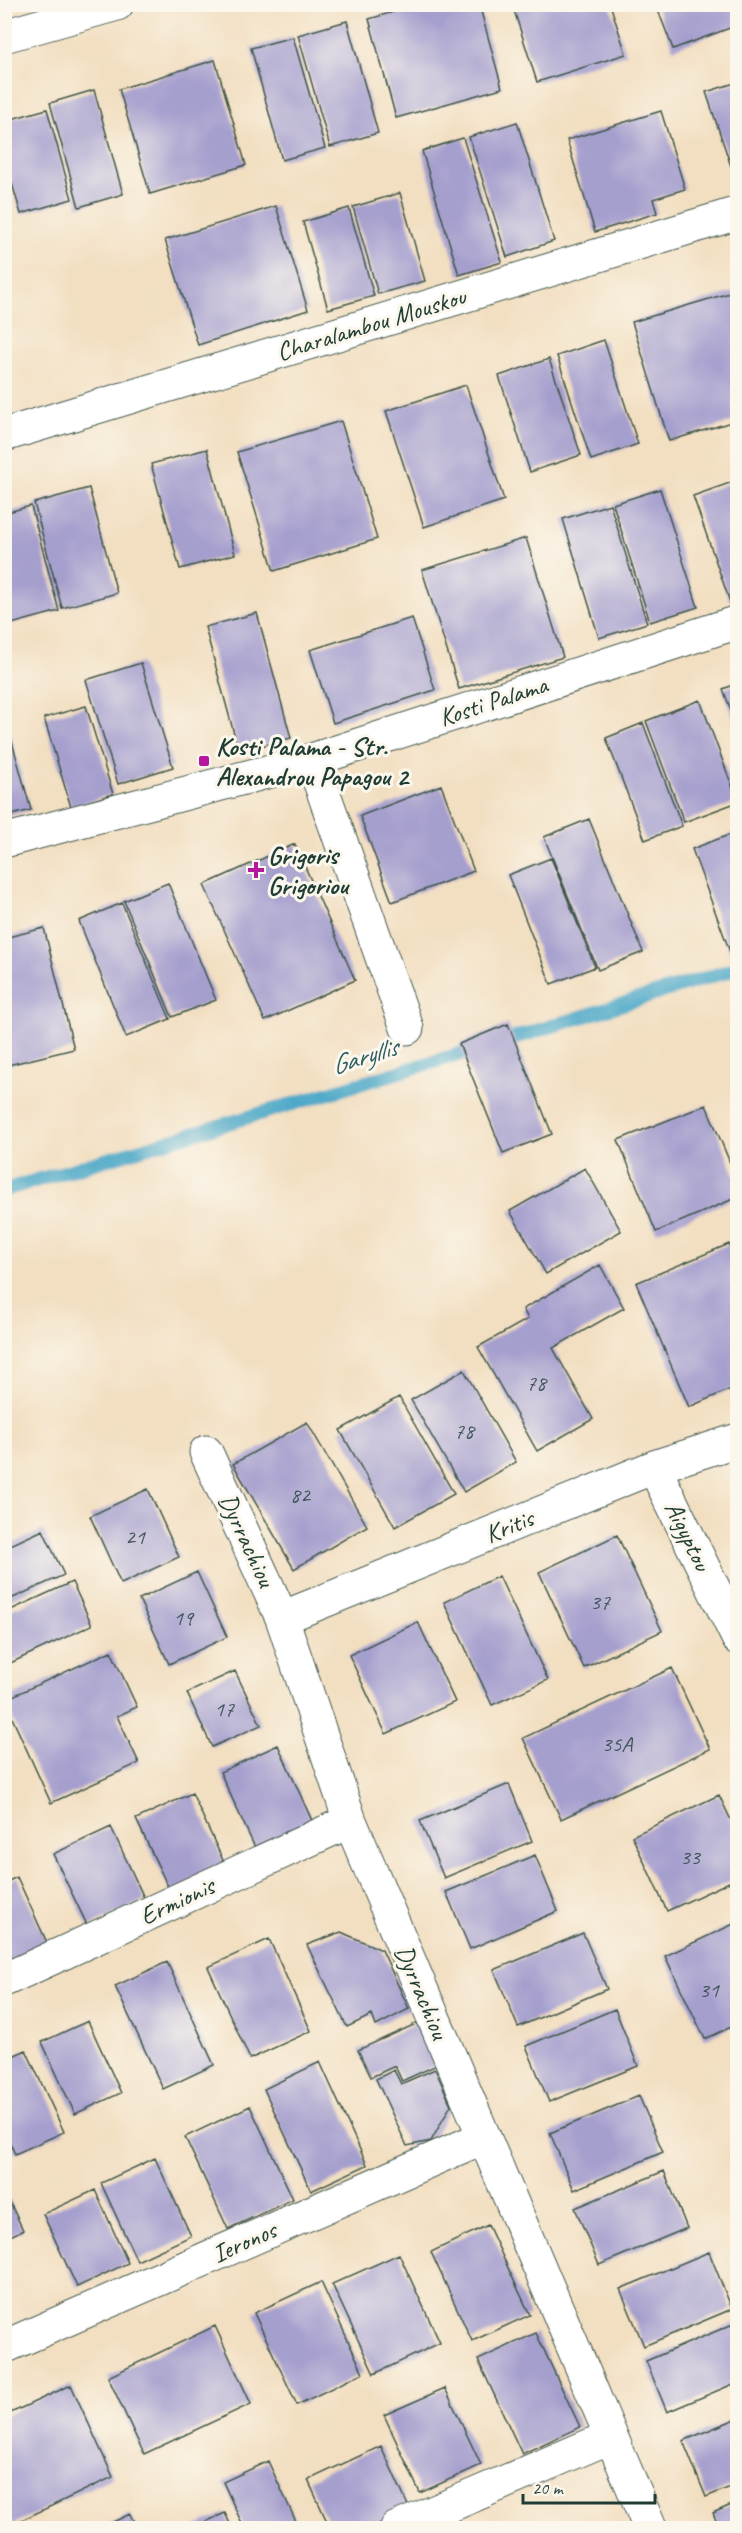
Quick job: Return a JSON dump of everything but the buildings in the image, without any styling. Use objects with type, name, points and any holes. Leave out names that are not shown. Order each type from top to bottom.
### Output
[{"type":"street","points":[[4,36],[117,4]]},
{"type":"street","name":"Charalambou Mouskou","points":[[4,435],[738,213]]},
{"type":"street","name":"Kosti Palama","points":[[4,841],[312,760],[738,622]]},
{"type":"street","points":[[312,760],[407,1028]]},
{"type":"street","name":"Kritis","points":[[282,1618],[654,1467],[738,1440]]},
{"type":"street","name":"Dyrrachiou","points":[[206,1452],[282,1618],[350,1821],[650,2529]]},
{"type":"street","name":"Aigyptou","points":[[654,1467],[738,1638]]},
{"type":"street","name":"Ermionis","points":[[4,1980],[350,1821]]},
{"type":"street","name":"Ieronos","points":[[4,2347],[484,2137]]},
{"type":"street","points":[[397,2529],[610,2437]]},
{"type":"waterway","name":"Garyllis","points":[[498,1043],[738,968]]},
{"type":"waterway","name":"Garyllis","points":[[4,1190],[480,1048]]},
{"type":"place","name":"Kosti Palama - Str. Alexandrou Papagou 2","points":[[204,761]]},
{"type":"place","name":"Grigoris Grigoriou","points":[[256,870]]}]
